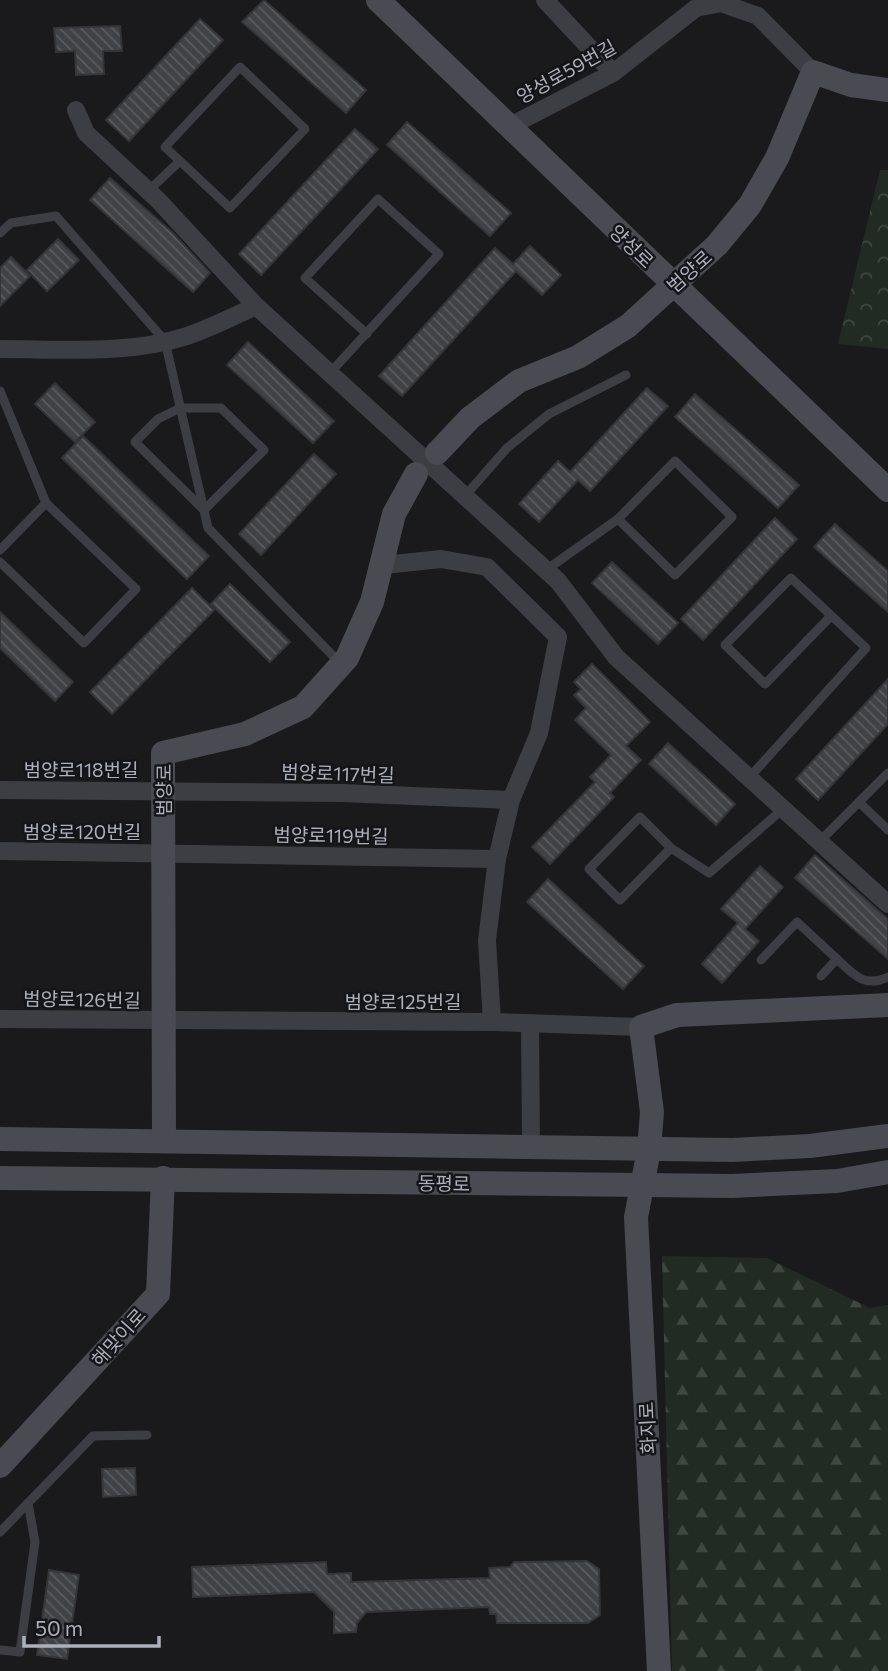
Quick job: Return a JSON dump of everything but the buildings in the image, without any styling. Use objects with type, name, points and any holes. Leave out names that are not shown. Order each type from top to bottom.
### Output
[{"type":"street","name":"양성로","points":[[378,0],[672,285],[888,489]]},
{"type":"street","points":[[545,0],[612,73]]},
{"type":"street","name":"양성로59번길","points":[[508,127],[612,73],[696,8],[721,3],[754,8],[813,72]]},
{"type":"street","points":[[813,72],[851,85],[888,90]]},
{"type":"street","name":"범양로","points":[[437,453],[470,418],[519,381],[578,357],[618,332],[717,246],[750,205],[777,158],[813,72]]},
{"type":"street","points":[[76,110],[86,133],[211,255],[256,306],[546,570],[616,657],[888,904]]},
{"type":"street","points":[[0,349],[106,348],[165,341],[187,336],[256,306]]},
{"type":"street","name":"범양로","points":[[163,1140],[163,753],[245,734],[303,707],[342,664],[372,602],[384,565],[394,514],[416,474]]},
{"type":"street","points":[[384,565],[441,559],[487,566],[558,637]]},
{"type":"street","points":[[492,1022],[487,940],[498,859],[511,800],[539,733],[558,637],[582,614]]},
{"type":"street","name":"범양로118번길","points":[[0,790],[163,790]]},
{"type":"street","name":"범양로117번길","points":[[163,790],[511,800]]},
{"type":"street","name":"범양로120번길","points":[[0,851],[163,853]]},
{"type":"street","name":"범양로119번길","points":[[163,853],[498,859]]},
{"type":"street","points":[[641,1027],[677,1015],[888,1005]]},
{"type":"street","name":"범양로126번길","points":[[0,1019],[164,1021]]},
{"type":"street","name":"범양로125번길","points":[[164,1021],[492,1022],[530,1026],[641,1027]]},
{"type":"street","points":[[530,1026],[531,1146]]},
{"type":"street","name":"화지로","points":[[641,1027],[652,1112],[649,1150],[636,1217],[659,1671]]},
{"type":"street","name":"동평로","points":[[0,1139],[649,1150],[810,1146],[888,1136]]},
{"type":"street","name":"동평로","points":[[0,1178],[640,1186],[837,1181],[888,1172]]},
{"type":"street","name":"해맞이로","points":[[0,1466],[158,1294],[163,1178]]},
{"type":"lane","points":[[240,67],[306,128],[230,208],[180,161],[164,147],[240,67]]},
{"type":"lane","points":[[147,191],[180,161]]},
{"type":"lane","points":[[329,374],[367,334],[439,254],[378,199],[305,278],[367,334]]},
{"type":"lane","points":[[0,233],[11,223],[56,216],[165,341],[208,528],[342,664]]},
{"type":"lane","points":[[463,497],[508,448],[549,414],[626,375]]},
{"type":"lane","points":[[0,391],[46,502],[136,589],[84,643],[0,562]]},
{"type":"lane","points":[[180,408],[221,408],[264,450],[204,510],[135,442],[158,419],[180,408]]},
{"type":"lane","points":[[546,570],[618,519],[675,461],[732,517],[675,575],[618,519]]},
{"type":"lane","points":[[0,550],[46,502]]},
{"type":"lane","points":[[749,778],[866,648],[791,578],[725,645],[765,684],[831,616]]},
{"type":"lane","points":[[819,842],[888,773]]},
{"type":"lane","points":[[859,802],[888,830]]},
{"type":"lane","points":[[671,848],[621,900],[589,869],[639,817],[671,848],[709,873],[783,809]]},
{"type":"lane","points":[[761,960],[797,922],[859,979],[870,983],[888,977]]},
{"type":"lane","points":[[821,976],[836,959]]},
{"type":"lane","points":[[0,1532],[93,1436],[146,1436]]},
{"type":"lane","points":[[0,1650],[20,1652],[35,1542],[28,1503]]},
{"type":"green space","points":[[880,170],[888,170],[888,349],[838,344]]},
{"type":"green space","points":[[662,1256],[767,1258],[870,1308],[888,1305],[888,1671],[672,1671]]}]
